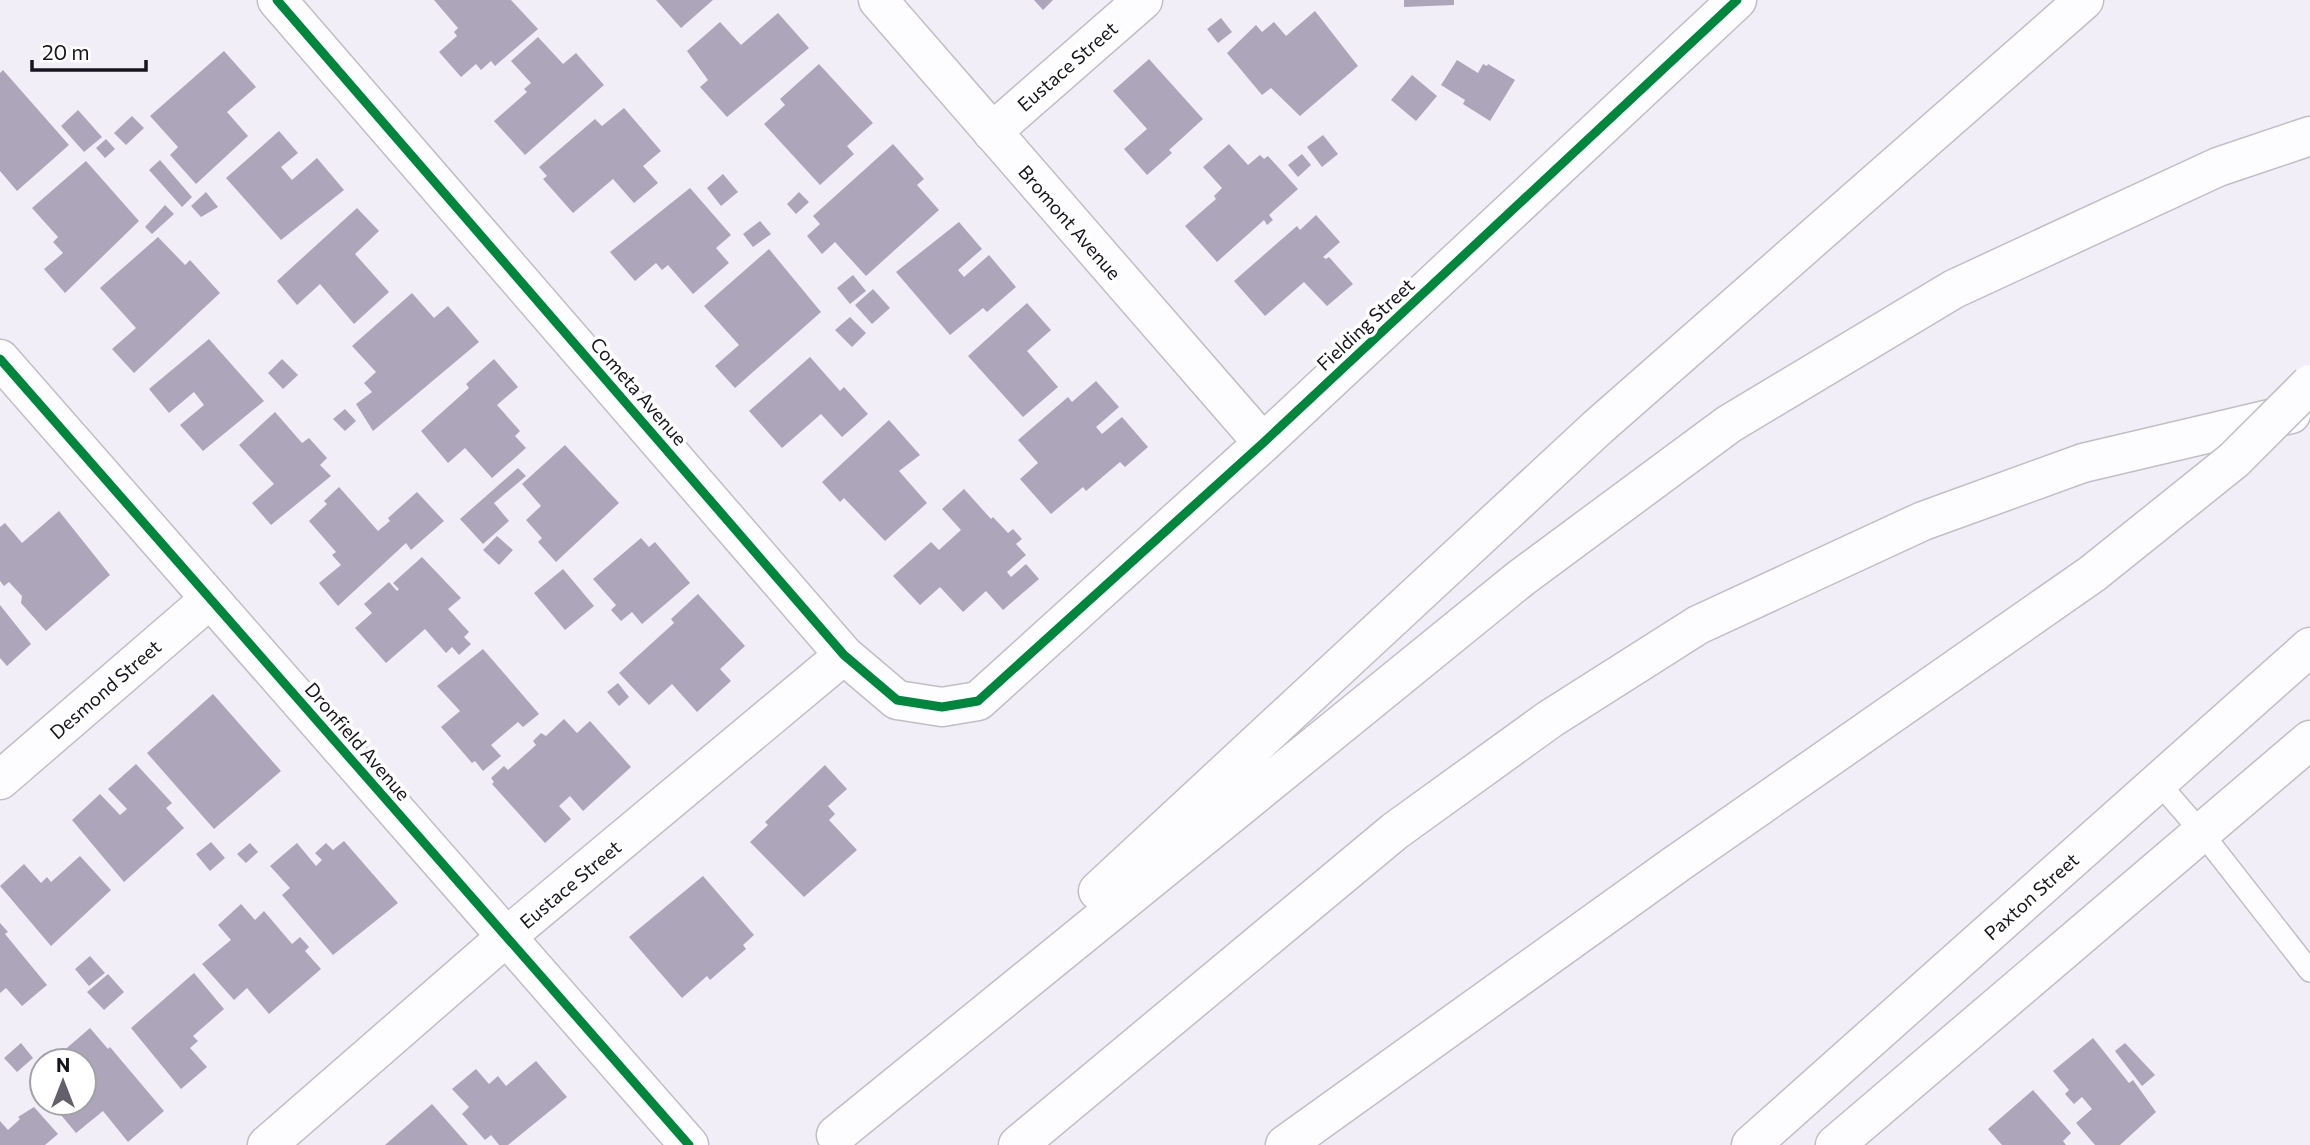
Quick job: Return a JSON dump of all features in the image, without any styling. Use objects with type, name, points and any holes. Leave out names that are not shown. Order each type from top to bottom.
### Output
[{"type":"main road","name":"Cometa Avenue","points":[[276,0],[844,655],[897,700],[942,707],[978,701],[1013,670]]},
{"type":"main road","name":"Bromont Avenue","points":[[878,0],[1263,443]]},
{"type":"main road","name":"Eustace Street","points":[[992,132],[1143,0]]},
{"type":"main road","name":"Fielding Street","points":[[1013,670],[1263,443],[1737,0]]},
{"type":"main road","points":[[831,1140],[1598,428],[2084,0]]},
{"type":"main road","points":[[831,1140],[1521,578],[1729,424],[1954,289],[2218,167],[2310,136]]},
{"type":"main road","name":"Dronfield Avenue","points":[[0,359],[689,1145]]},
{"type":"main road","points":[[1285,1145],[1675,866],[2092,574],[2234,460],[2310,384]]},
{"type":"main road","points":[[1018,1145],[1395,831],[1550,719],[1698,625],[1923,521],[2083,463],[2310,410]]},
{"type":"main road","name":"Desmond Street","points":[[0,780],[210,599]]},
{"type":"main road","name":"Paxton Street","points":[[1751,1145],[2310,647]]},
{"type":"main road","name":"Eustace Street","points":[[267,1145],[506,937],[844,655]]},
{"type":"main road","points":[[1835,1145],[2310,740]]},
{"type":"lane","points":[[2158,782],[2202,833],[2310,971]]},
{"type":"building","points":[[434,0],[511,0],[538,29],[495,66],[491,61],[481,70],[476,64],[461,77],[439,52],[457,36],[454,32],[458,28]]},
{"type":"building","points":[[656,0],[713,0],[681,28]]},
{"type":"building","points":[[1034,0],[1053,0],[1043,10]]},
{"type":"building","points":[[1404,0],[1454,0],[1454,5],[1404,7]]},
{"type":"building","points":[[1315,11],[1358,66],[1300,116],[1271,88],[1262,95],[1227,53],[1256,25],[1262,32],[1274,22],[1286,36]]},
{"type":"building","points":[[778,13],[809,48],[727,117],[700,87],[708,80],[687,51],[720,22],[741,45]]},
{"type":"building","points":[[1221,18],[1232,32],[1218,43],[1207,29]]},
{"type":"building","points":[[538,37],[563,64],[576,53],[604,85],[525,155],[494,121],[527,92],[524,89],[531,83],[511,61]]},
{"type":"building","points":[[224,51],[256,87],[227,112],[248,136],[196,184],[170,155],[178,147],[150,116]]},
{"type":"building","points":[[1149,59],[1203,119],[1169,150],[1172,153],[1147,175],[1124,149],[1147,129],[1113,91]]},
{"type":"building","points":[[1457,60],[1478,73],[1483,64],[1488,64],[1515,80],[1490,121],[1463,104],[1465,100],[1441,85]]},
{"type":"building","points":[[819,64],[873,123],[847,146],[854,154],[820,185],[764,124],[785,105],[780,99]]},
{"type":"building","points":[[3,70],[69,145],[17,191],[0,171],[0,73]]},
{"type":"building","points":[[1412,75],[1437,96],[1416,121],[1391,100]]},
{"type":"building","points":[[624,108],[661,151],[643,166],[658,183],[634,203],[613,179],[573,213],[543,179],[547,176],[539,167],[595,119],[602,126]]},
{"type":"building","points":[[78,110],[102,137],[84,152],[61,126]]},
{"type":"building","points":[[132,116],[144,128],[126,145],[114,133]]},
{"type":"building","points":[[279,131],[298,153],[281,167],[292,180],[317,158],[344,190],[281,240],[226,178]]},
{"type":"building","points":[[1323,135],[1338,154],[1322,167],[1307,147]]},
{"type":"building","points":[[106,139],[115,149],[105,158],[96,148]]},
{"type":"building","points":[[893,144],[924,179],[917,185],[939,210],[866,276],[835,242],[822,254],[807,236],[820,224],[813,216]]},
{"type":"building","points":[[1229,144],[1248,165],[1260,155],[1264,159],[1268,156],[1298,189],[1269,215],[1273,220],[1267,225],[1264,220],[1217,262],[1185,226],[1216,199],[1214,196],[1222,188],[1203,167]]},
{"type":"building","points":[[1302,154],[1311,165],[1298,177],[1288,165]]},
{"type":"building","points":[[160,160],[192,197],[182,207],[149,170]]},
{"type":"building","points":[[86,161],[139,221],[65,293],[44,269],[63,253],[53,242],[58,237],[32,208]]},
{"type":"building","points":[[723,174],[738,192],[721,206],[707,188]]},
{"type":"building","points":[[690,188],[731,235],[716,248],[729,263],[693,294],[668,265],[662,270],[656,263],[635,281],[610,252]]},
{"type":"building","points":[[206,192],[218,207],[201,217],[191,206]]},
{"type":"building","points":[[799,192],[809,202],[796,214],[787,204]]},
{"type":"building","points":[[165,205],[174,214],[152,234],[145,227]]},
{"type":"building","points":[[357,208],[379,231],[355,254],[389,292],[354,324],[320,284],[297,305],[277,281]]},
{"type":"building","points":[[1316,215],[1340,242],[1323,257],[1329,257],[1353,284],[1327,306],[1304,282],[1265,316],[1234,281],[1297,226],[1300,230]]},
{"type":"building","points":[[760,221],[771,234],[753,247],[743,234]]},
{"type":"building","points":[[959,222],[982,249],[958,270],[964,277],[989,255],[1016,287],[987,312],[983,308],[950,335],[896,272]]},
{"type":"building","points":[[158,237],[185,265],[190,260],[220,293],[134,373],[112,349],[136,328],[100,288]]},
{"type":"building","points":[[769,249],[821,312],[735,388],[715,366],[739,345],[704,306]]},
{"type":"building","points":[[853,275],[866,291],[850,304],[837,288]]},
{"type":"building","points":[[873,289],[890,308],[872,324],[855,305]]},
{"type":"building","points":[[412,293],[434,318],[448,306],[479,342],[373,431],[356,404],[372,392],[364,383],[376,372],[352,346]]},
{"type":"building","points":[[1027,303],[1051,330],[1027,351],[1058,387],[1023,417],[968,356]]},
{"type":"building","points":[[850,317],[866,333],[852,347],[835,330]]},
{"type":"building","points":[[209,339],[264,401],[203,451],[180,425],[204,405],[194,392],[169,413],[149,389]]},
{"type":"building","points":[[810,357],[840,391],[844,387],[868,414],[842,437],[821,414],[782,448],[749,411]]},
{"type":"building","points":[[282,359],[298,375],[283,389],[268,373]]},
{"type":"building","points":[[494,359],[518,387],[497,405],[520,431],[515,436],[526,448],[492,478],[465,448],[448,463],[421,431],[469,388],[466,384]]},
{"type":"building","points":[[1096,381],[1119,407],[1096,427],[1102,434],[1122,417],[1148,447],[1125,467],[1120,462],[1086,491],[1083,487],[1051,514],[1020,479],[1038,463],[1018,440],[1068,397],[1072,402]]},
{"type":"building","points":[[345,409],[356,421],[345,431],[333,419]]},
{"type":"building","points":[[275,412],[302,443],[309,438],[327,458],[320,465],[331,476],[271,525],[252,503],[274,484],[239,445]]},
{"type":"building","points":[[889,420],[920,455],[899,471],[927,503],[885,541],[844,498],[840,502],[822,482]]},
{"type":"building","points":[[565,445],[619,503],[556,562],[538,542],[542,538],[526,520],[541,506],[522,484]]},
{"type":"building","points":[[518,468],[526,476],[494,503],[509,521],[483,544],[460,519]]},
{"type":"building","points":[[339,487],[378,531],[390,521],[388,518],[417,492],[444,521],[411,550],[406,543],[338,606],[319,583],[341,565],[332,555],[336,552],[309,521],[327,504],[324,501]]},
{"type":"building","points":[[964,489],[991,519],[993,517],[1008,533],[1013,529],[1022,539],[1016,544],[1026,555],[1007,572],[1011,577],[1026,564],[1039,579],[1003,610],[986,591],[963,612],[940,587],[920,605],[893,576],[931,542],[939,550],[961,530],[942,509]]},
{"type":"building","points":[[59,511],[110,575],[46,631],[21,603],[22,596],[9,582],[4,586],[0,581],[0,527],[5,523],[22,543]]},
{"type":"building","points":[[497,536],[513,550],[499,565],[483,550]]},
{"type":"building","points":[[641,538],[649,547],[655,542],[690,583],[642,624],[632,612],[621,621],[611,610],[616,605],[593,579]]},
{"type":"building","points":[[422,557],[461,598],[448,609],[469,632],[464,637],[471,644],[459,655],[452,647],[446,653],[425,629],[386,663],[355,628],[372,613],[364,604],[389,582],[397,591],[399,589],[393,583]]},
{"type":"building","points":[[563,569],[594,606],[565,630],[534,593]]},
{"type":"building","points":[[698,594],[745,646],[720,669],[731,681],[697,712],[672,684],[649,705],[619,673],[674,623],[671,619]]},
{"type":"building","points":[[0,605],[31,644],[7,666],[0,658]]},
{"type":"building","points":[[483,649],[539,714],[523,727],[518,722],[491,745],[501,756],[483,771],[475,761],[472,763],[441,727],[460,711],[437,686]]},
{"type":"building","points":[[618,683],[629,697],[619,706],[607,692]]},
{"type":"building","points":[[213,694],[281,771],[214,829],[147,753]]},
{"type":"building","points":[[564,719],[577,733],[590,721],[631,767],[583,811],[570,796],[559,806],[571,819],[545,843],[492,784],[494,782],[491,778],[504,766],[508,770],[536,745],[533,741],[541,733],[546,736]]},
{"type":"building","points":[[136,764],[172,803],[166,808],[184,828],[124,882],[72,820],[100,794],[120,815],[127,809],[108,789]]},
{"type":"building","points":[[825,765],[847,789],[828,806],[835,814],[829,820],[857,850],[804,897],[750,842],[768,825],[765,822]]},
{"type":"building","points":[[344,841],[398,903],[333,955],[282,895],[290,888],[270,866],[297,843],[316,866],[322,860],[315,853],[326,843],[333,850]]},
{"type":"building","points":[[211,842],[225,858],[210,871],[196,854]]},
{"type":"building","points":[[250,843],[258,852],[246,863],[237,854]]},
{"type":"building","points":[[80,856],[111,890],[51,946],[0,886],[24,864],[41,883],[47,877],[51,882]]},
{"type":"building","points":[[703,876],[754,935],[743,945],[746,949],[710,980],[707,976],[682,998],[629,937]]},
{"type":"building","points":[[241,904],[255,920],[264,911],[292,944],[300,937],[309,947],[305,951],[321,969],[269,1014],[247,988],[234,1000],[202,964],[231,940],[218,925]]},
{"type":"building","points":[[0,923],[8,932],[5,934],[47,985],[22,1006],[6,988],[0,993]]},
{"type":"building","points":[[90,956],[105,973],[89,986],[75,969]]},
{"type":"building","points":[[194,973],[224,1009],[193,1036],[198,1041],[190,1048],[207,1067],[181,1089],[131,1028]]},
{"type":"building","points":[[108,974],[124,992],[104,1010],[87,992]]},
{"type":"building","points":[[90,1028],[108,1049],[110,1047],[164,1111],[128,1142],[103,1111],[98,1115],[98,1047],[68,1047]]},
{"type":"building","points":[[2093,1038],[2129,1083],[2133,1080],[2156,1112],[2120,1145],[2095,1145],[2076,1123],[2092,1109],[2082,1097],[2074,1104],[2065,1094],[2069,1090],[2053,1071]]},
{"type":"building","points":[[21,1043],[28,1052],[28,1062],[17,1072],[4,1058]]},
{"type":"building","points":[[2125,1043],[2155,1075],[2142,1086],[2115,1051]]},
{"type":"building","points":[[536,1061],[567,1097],[508,1145],[499,1145],[491,1135],[485,1140],[462,1114],[469,1107],[452,1089],[476,1069],[489,1084],[498,1076],[506,1086]]},
{"type":"building","points":[[2033,1090],[2071,1133],[2063,1141],[2066,1145],[2002,1145],[1988,1129]]},
{"type":"building","points":[[432,1104],[468,1145],[385,1145]]},
{"type":"building","points":[[28,1111],[28,1117],[43,1117],[58,1134],[45,1145],[0,1145],[0,1121],[8,1130],[20,1119],[18,1117]]},
{"type":"building","points":[[63,1117],[96,1117],[76,1133]]},
{"type":"cycle path","points":[[277,0],[844,655],[897,700],[942,707],[978,701],[1263,443],[1737,0]]},
{"type":"cycle path","points":[[0,359],[689,1145]]}]
